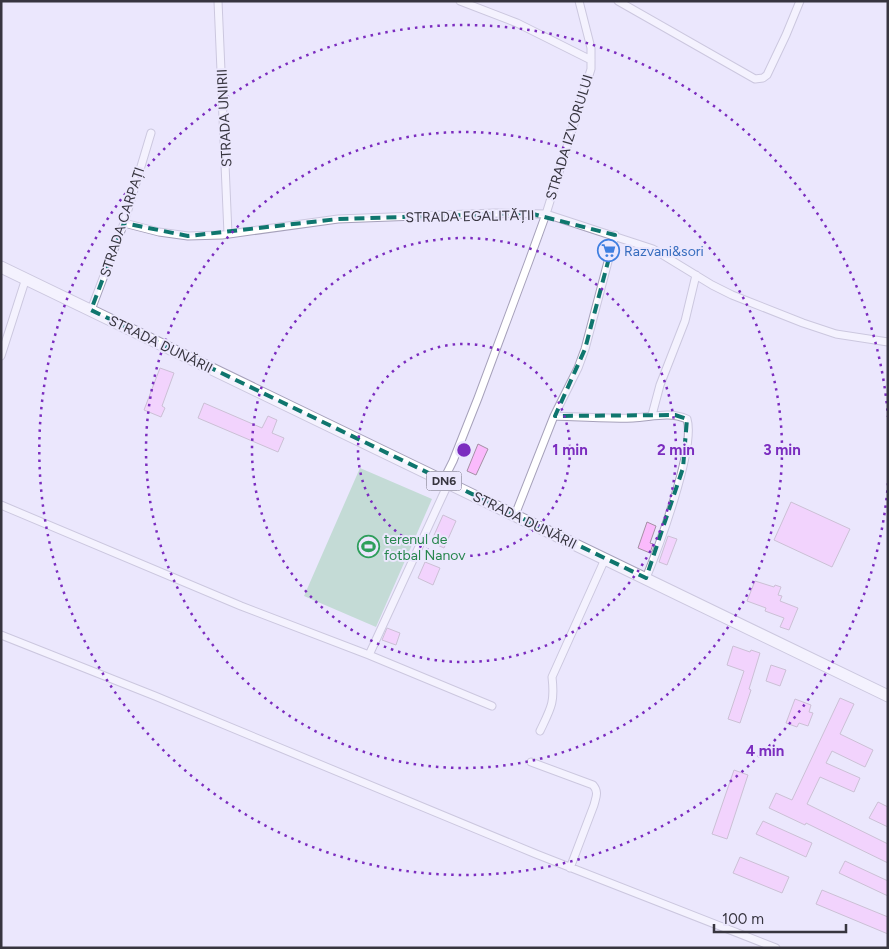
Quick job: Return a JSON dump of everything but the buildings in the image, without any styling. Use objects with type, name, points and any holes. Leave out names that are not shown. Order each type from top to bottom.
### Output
[{"type":"main road","name":"STRADA DUNĂRII","points":[[1,267],[888,696]]},
{"type":"street","name":"STRADA UNIRII","points":[[218,1],[228,234]]},
{"type":"street","points":[[460,1],[517,23],[592,60]]},
{"type":"street","points":[[578,1],[591,48],[592,60]]},
{"type":"street","points":[[618,1],[755,79],[767,75],[800,1]]},
{"type":"street","name":"STRADA IZVORULUI","points":[[546,214],[591,69],[592,60]]},
{"type":"street","name":"STRADA CARPAȚI","points":[[91,310],[124,223],[151,132]]},
{"type":"street","name":"STRADA EGALITĂȚII","points":[[124,223],[159,232],[188,236],[228,234],[338,219],[495,213],[546,214],[478,398],[452,461],[446,482],[369,655]]},
{"type":"street","points":[[546,214],[653,249],[732,295],[803,323],[836,334],[888,342]]},
{"type":"street","points":[[515,515],[554,416],[586,349],[615,236]]},
{"type":"street","points":[[652,415],[660,385],[685,321],[696,275]]},
{"type":"street","points":[[1,356],[26,278]]},
{"type":"street","points":[[554,416],[634,418],[652,415],[675,415],[687,420],[689,432],[682,468],[668,520],[646,578]]},
{"type":"street","points":[[1,505],[241,606],[369,655],[492,706]]},
{"type":"street","points":[[540,731],[553,704],[552,677],[605,559]]},
{"type":"street","points":[[1,635],[155,696],[570,868],[776,948]]},
{"type":"street","points":[[531,762],[593,785],[597,790],[594,805],[570,868]]},
{"type":"highlighted area","points":[[529,213],[615,235],[585,349],[555,416],[675,415],[687,419],[683,468],[646,578],[91,310],[124,223],[188,236],[338,219]]},
{"type":"green space","name":"terenul de fotbal Nanov","points":[[360,468],[432,499],[376,627],[304,596]]},
{"type":"place","name":"Razvani&sori","points":[[608,251]]},
{"type":"place","name":"terenul de fotbal Nanov","points":[[368,547]]}]
